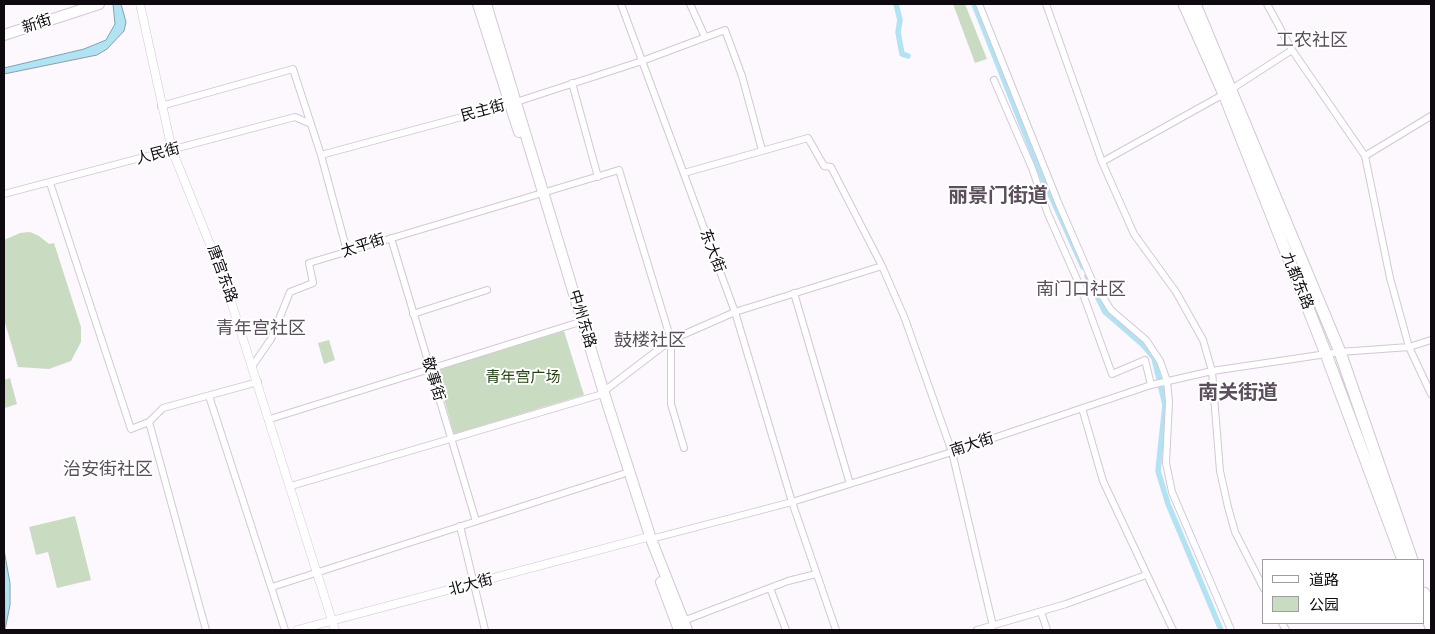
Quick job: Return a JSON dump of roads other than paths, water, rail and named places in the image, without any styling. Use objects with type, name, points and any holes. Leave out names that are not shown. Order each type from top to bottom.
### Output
[{"type":"highway","name":"九都东路","points":[[1193,4],[1403,559]]},
{"type":"highway","name":"九都东路","points":[[1227,92],[1340,352],[1412,559]]},
{"type":"highway","points":[[1425,595],[1431,609]]},
{"type":"highway","points":[[1425,614],[1431,628]]},
{"type":"main road","name":"新街","points":[[4,29],[82,4]]},
{"type":"main road","name":"新街","points":[[4,35],[98,4]]},
{"type":"main road","name":"中州东路","points":[[478,4],[513,102]]},
{"type":"main road","name":"中州东路","points":[[486,4],[513,102],[580,322],[623,474],[647,540],[683,627]]},
{"type":"main road","name":"中州东路","points":[[601,394],[647,540]]},
{"type":"street","name":"唐宫东路","points":[[140,4],[172,150],[224,279],[253,365],[334,625]]},
{"type":"street","name":"东大街","points":[[621,4],[735,312],[792,502],[836,630]]},
{"type":"street","points":[[690,4],[704,37]]},
{"type":"street","points":[[979,4],[1058,202],[1091,278],[1111,310],[1146,340],[1160,361],[1167,382],[1169,402],[1166,463],[1172,492],[1231,630]]},
{"type":"street","points":[[1046,4],[1102,162],[1134,234],[1176,292],[1203,340],[1212,371],[1220,470],[1228,507],[1235,532],[1262,585]]},
{"type":"street","points":[[1267,4],[1292,50],[1365,156],[1390,278],[1409,347],[1431,394]]},
{"type":"street","name":"民主街","points":[[321,155],[513,102],[642,61],[725,30],[742,76],[762,150]]},
{"type":"street","points":[[1102,162],[1227,92],[1292,50]]},
{"type":"street","points":[[162,106],[293,68],[321,155],[347,251]]},
{"type":"street","points":[[994,80],[1006,103],[1048,214],[1080,286],[1112,374],[1145,360],[1151,385]]},
{"type":"street","points":[[572,83],[598,176]]},
{"type":"street","points":[[1365,156],[1431,116]]},
{"type":"street","name":"人民街","points":[[4,194],[295,117],[311,124]]},
{"type":"street","points":[[684,173],[808,138],[824,166],[831,167],[882,266],[905,319],[952,452],[993,626]]},
{"type":"street","name":"太平街","points":[[253,365],[271,339],[290,292],[313,283],[309,264],[347,251],[542,195],[618,170],[670,337]]},
{"type":"street","points":[[50,183],[131,429],[149,422],[163,408],[258,382]]},
{"type":"street","name":"敬事街","points":[[391,238],[476,521]]},
{"type":"street","points":[[291,486],[452,440],[601,394],[670,337],[735,312],[882,266]]},
{"type":"street","points":[[413,314],[487,290]]},
{"type":"street","points":[[794,293],[850,484]]},
{"type":"street","points":[[270,419],[580,322]]},
{"type":"street","points":[[670,337],[671,404],[684,448]]},
{"type":"street","name":"南大街","points":[[647,540],[792,502],[952,452],[1151,385],[1212,371],[1340,352],[1409,347],[1431,340]]},
{"type":"street","points":[[209,396],[285,630]]},
{"type":"street","points":[[1082,408],[1103,481],[1173,630]]},
{"type":"street","points":[[149,422],[206,630]]},
{"type":"street","points":[[272,587],[623,474]]},
{"type":"street","points":[[460,526],[485,630]]},
{"type":"street","name":"北大街","points":[[315,630],[647,540]]},
{"type":"street","points":[[683,627],[770,588],[816,574]]},
{"type":"street","points":[[977,630],[1041,612],[1146,575]]},
{"type":"street","points":[[770,588],[786,630]]},
{"type":"street","points":[[1041,612],[1047,630]]},
{"type":"street","name":"北大街","points":[[297,630],[334,625]]},
{"type":"water","points":[[113,4],[121,4],[126,22],[124,31],[107,49],[97,55],[4,74],[4,68],[84,49],[106,40],[115,24]]},
{"type":"water","points":[[4,550],[10,583],[10,605],[5,630]]},
{"type":"waterway","points":[[896,4],[900,20],[898,32],[902,54],[908,56]]},
{"type":"waterway","points":[[974,4],[1041,174],[1083,267]]},
{"type":"waterway","points":[[1087,276],[1105,312],[1143,345],[1154,358],[1165,405],[1158,471],[1168,504],[1221,630]]},
{"type":"district","name":"工农社区","points":[[1312,41]]},
{"type":"district","name":"丽景门街道","points":[[998,196]]},
{"type":"district","name":"南门口社区","points":[[1081,290]]},
{"type":"district","name":"青年宫社区","points":[[261,329]]},
{"type":"district","name":"鼓楼社区","points":[[650,341]]},
{"type":"district","name":"南关街道","points":[[1238,393]]},
{"type":"district","name":"治安街社区","points":[[108,470]]},
{"type":"park label","name":"青年宫广场","points":[[523,378]]}]
